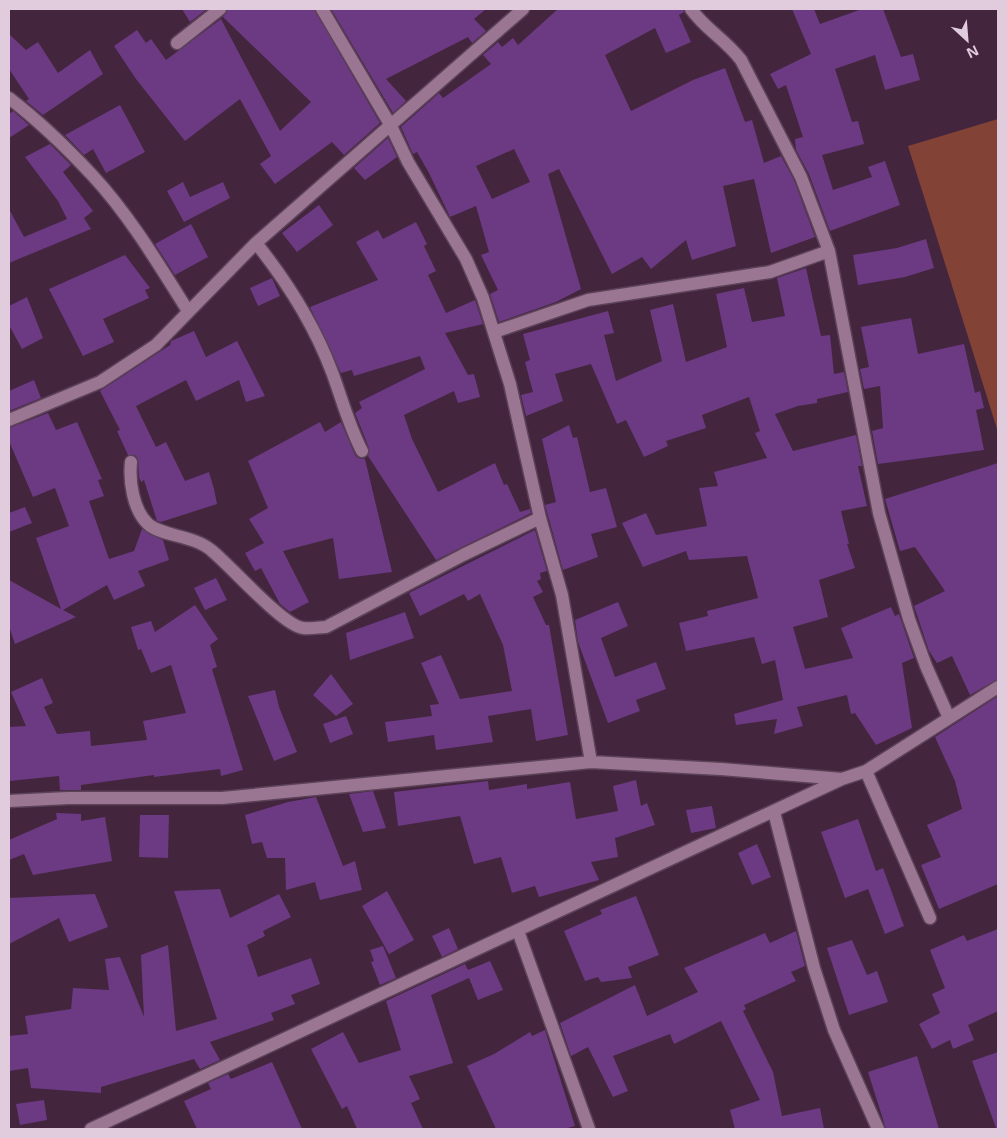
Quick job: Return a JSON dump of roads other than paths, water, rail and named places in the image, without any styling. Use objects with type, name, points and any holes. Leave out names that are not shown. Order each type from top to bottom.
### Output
[{"type":"street","points":[[177,43],[220,9]]},
{"type":"street","points":[[322,9],[390,126],[408,162],[466,259],[483,298],[510,384],[540,518],[562,596],[590,762]]},
{"type":"street","points":[[9,420],[100,382],[156,345],[256,243],[523,9]]},
{"type":"street","points":[[691,9],[700,21],[728,42],[741,60],[801,177],[829,251],[879,513],[909,619],[926,666],[949,718]]},
{"type":"street","points":[[9,98],[28,113],[94,177],[154,257],[188,311]]},
{"type":"street","points":[[256,243],[285,280],[310,322],[332,373],[348,424],[362,451]]},
{"type":"street","points":[[494,332],[588,300],[770,272],[829,251]]},
{"type":"street","points":[[131,462],[131,486],[138,509],[148,524],[158,530],[189,537],[210,549],[283,617],[302,629],[326,627],[463,555],[540,518]]},
{"type":"street","points":[[91,1129],[842,779],[866,771],[998,687]]},
{"type":"street","points":[[9,801],[68,798],[222,798],[590,762],[721,768],[842,779]]},
{"type":"street","points":[[866,771],[930,918]]},
{"type":"street","points":[[774,812],[814,968],[831,1021],[878,1129]]},
{"type":"street","points":[[518,931],[589,1129]]}]
